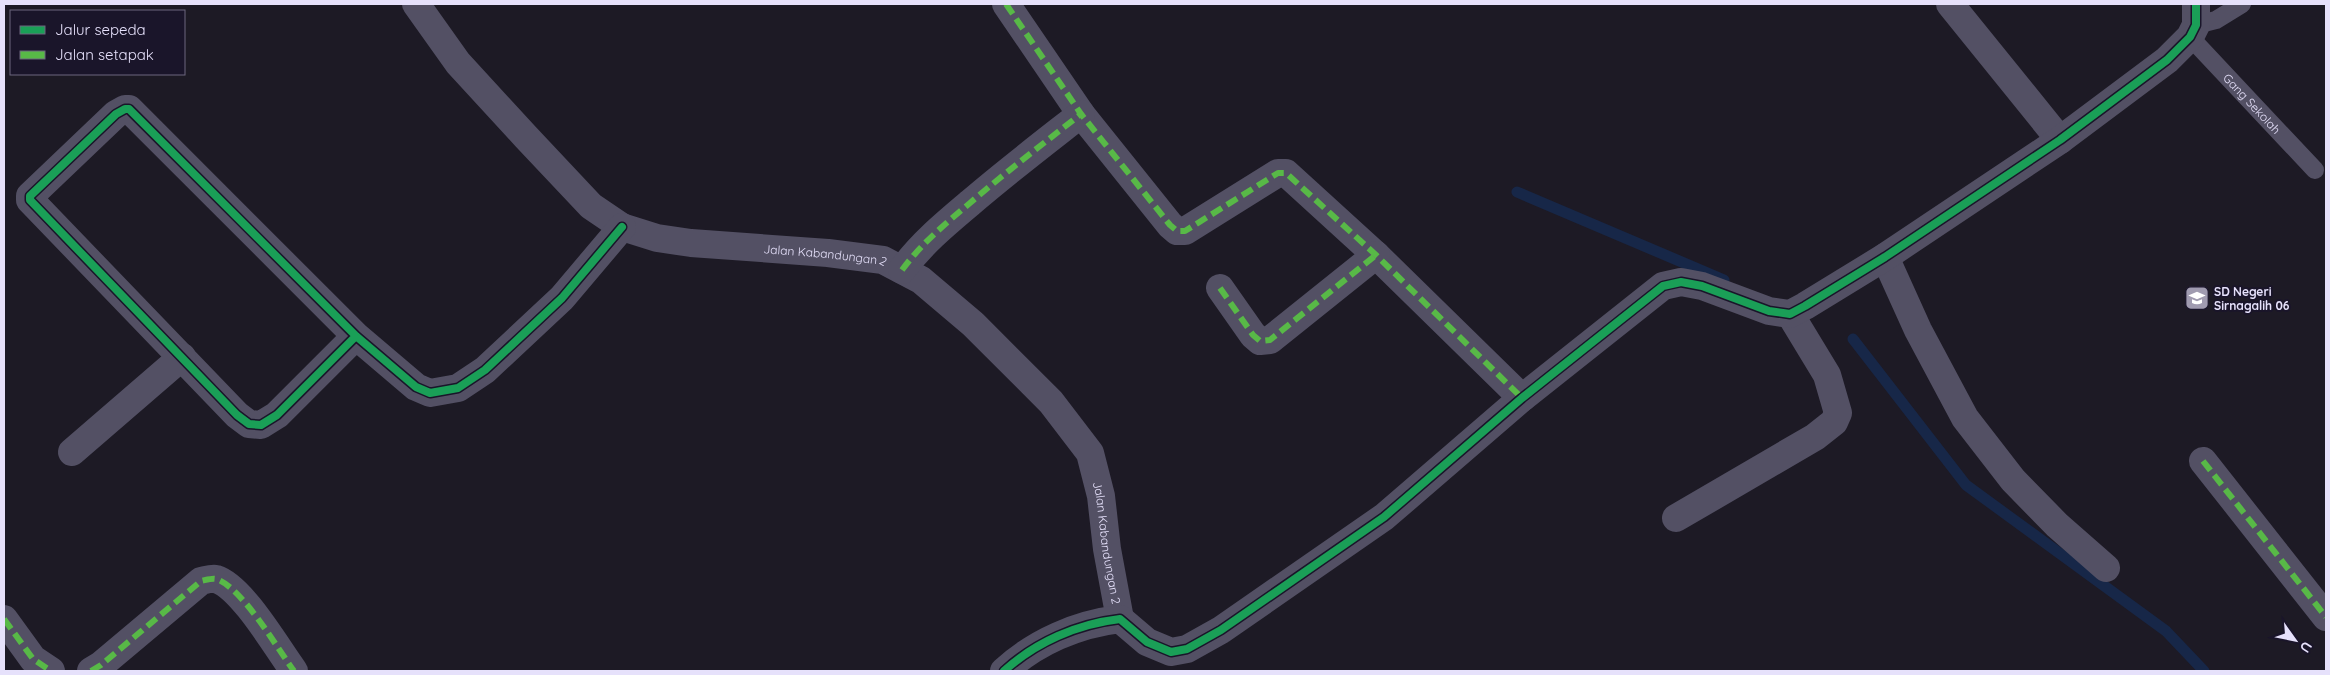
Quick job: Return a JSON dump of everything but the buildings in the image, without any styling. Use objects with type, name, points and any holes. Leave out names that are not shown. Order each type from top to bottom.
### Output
[{"type":"street","name":"Jalan Kabandungan 2","points":[[416,4],[458,62],[526,137],[590,206],[622,227],[657,238],[691,243],[828,253],[883,260],[921,280],[973,324],[1051,402],[1090,453],[1101,496],[1120,619]]},
{"type":"street","points":[[1006,4],[1081,114],[1170,225],[1177,231],[1184,231],[1191,227],[1278,173],[1286,173],[1376,255],[1522,398]]},
{"type":"street","points":[[1950,4],[2060,140]]},
{"type":"street","points":[[1004,671],[1053,638],[1093,622],[1120,619],[1147,642],[1171,652],[1186,649],[1221,630],[1384,517],[1522,398],[1663,286],[1681,282],[1702,286],[1768,310],[1790,314],[1885,257],[2060,140],[2167,60],[2194,22]]},
{"type":"street","points":[[356,336],[277,415],[261,425],[249,424],[237,415],[30,200],[30,196],[116,114],[125,109],[136,115],[356,336],[416,387],[430,394],[458,388],[485,370],[562,298],[622,227]]},
{"type":"street","points":[[902,270],[917,250],[939,229],[1010,169],[1081,114]]},
{"type":"street","points":[[1220,288],[1253,334],[1260,341],[1270,340],[1376,255]]},
{"type":"street","points":[[1885,257],[1918,330],[1965,418],[2013,480],[2057,525],[2106,568]]},
{"type":"street","points":[[1676,518],[1815,436],[1834,422],[1838,413],[1827,375],[1790,314]]},
{"type":"street","points":[[72,452],[182,357]]},
{"type":"street","points":[[2203,461],[2326,617]]},
{"type":"street","points":[[91,671],[101,665],[201,582],[214,578],[229,585],[245,602],[294,671]]},
{"type":"street","points":[[4,619],[33,660],[51,671]]},
{"type":"lane","points":[[2194,22],[2216,20],[2242,4]]},
{"type":"lane","name":"Gang Sekolah","points":[[2194,22],[2315,170]]},
{"type":"waterway","points":[[1517,192],[1724,280]]},
{"type":"waterway","points":[[1853,339],[1966,485],[2166,631],[2204,671]]},
{"type":"marked path","points":[[1006,4],[1081,114],[1170,225],[1177,231],[1185,231],[1278,173],[1286,173],[1376,255],[1522,398]]},
{"type":"marked path","points":[[902,270],[925,243],[952,219],[1011,169],[1081,114]]},
{"type":"marked path","points":[[1220,288],[1253,335],[1260,341],[1270,340],[1376,255]]},
{"type":"marked path","points":[[2203,461],[2326,617]]},
{"type":"marked path","points":[[91,671],[101,665],[201,581],[213,579],[226,584],[248,606],[294,671]]},
{"type":"marked path","points":[[4,619],[33,659],[51,671]]},
{"type":"cycle path","points":[[1004,671],[1043,643],[1073,630],[1104,621],[1120,619],[1147,642],[1171,652],[1187,649],[1221,630],[1384,517],[1522,398],[1663,286],[1681,282],[1702,286],[1769,311],[1790,314],[1805,306],[1885,257],[2060,140],[2167,60],[2190,37],[2196,25],[2196,4]]},
{"type":"cycle path","points":[[356,336],[277,415],[261,425],[249,424],[237,415],[30,200],[30,196],[116,114],[129,109],[356,336],[416,387],[430,393],[458,388],[485,370],[562,298],[622,227]]},
{"type":"place","name":"SD Negeri Sirnagalih 06","points":[[2197,298]]}]
